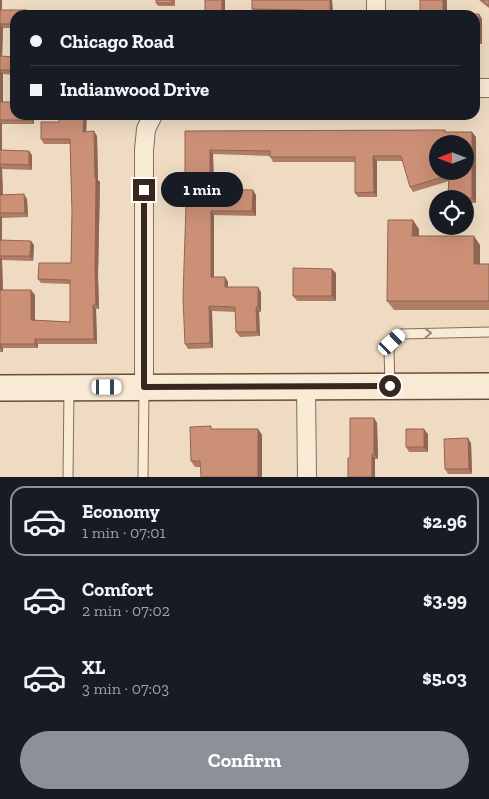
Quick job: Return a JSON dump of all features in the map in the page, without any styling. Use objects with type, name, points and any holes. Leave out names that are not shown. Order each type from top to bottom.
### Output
[{"type":"street","points":[[144,387],[144,150],[146,129],[150,120]]},
{"type":"street","points":[[306,386],[307,476]]},
{"type":"street","points":[[0,388],[489,386]]},
{"type":"lane","points":[[390,386],[389,350],[392,342],[401,334],[489,332]]},
{"type":"lane","points":[[68,476],[70,387]]},
{"type":"lane","points":[[143,476],[144,387]]},
{"type":"building","points":[[156,0],[173,0],[173,3],[156,3]]},
{"type":"building","points":[[205,0],[222,0],[222,10],[205,10]]},
{"type":"building","points":[[252,0],[330,0],[330,10],[252,9]]},
{"type":"building","points":[[420,0],[443,0],[443,10],[420,10]]},
{"type":"building","points":[[482,0],[489,0],[489,6]]},
{"type":"building","points":[[0,10],[10,10],[10,24],[0,24]]},
{"type":"building","points":[[0,56],[10,57],[10,70],[0,70]]},
{"type":"building","points":[[0,102],[10,102],[10,120],[0,120]]},
{"type":"building","points":[[59,120],[84,120],[83,132],[94,131],[96,305],[93,305],[94,339],[35,339],[35,344],[0,344],[0,290],[31,290],[31,320],[70,322],[70,280],[38,279],[39,263],[71,263],[70,139],[41,139],[41,122],[59,122]]},
{"type":"building","points":[[445,130],[445,132],[472,132],[472,135],[429,135],[429,180],[433,180],[410,187],[401,156],[373,156],[374,192],[355,193],[355,157],[270,157],[270,151],[210,150],[210,189],[253,190],[252,211],[211,211],[211,277],[225,277],[225,287],[258,287],[258,307],[256,307],[257,332],[236,332],[235,307],[209,306],[210,343],[185,344],[183,298],[185,131]]},
{"type":"building","points":[[0,150],[29,151],[29,165],[0,164]]},
{"type":"building","points":[[449,180],[472,180],[472,190],[448,190]]},
{"type":"building","points":[[24,194],[25,213],[0,213],[0,195]]},
{"type":"building","points":[[388,220],[413,220],[412,236],[474,236],[474,264],[489,264],[489,301],[387,301]]},
{"type":"building","points":[[0,240],[31,241],[30,256],[0,256]]},
{"type":"building","points":[[293,268],[332,269],[332,296],[293,296]]},
{"type":"building","points":[[350,418],[374,418],[372,477],[348,477]]},
{"type":"building","points":[[211,426],[211,429],[258,429],[258,477],[201,477],[200,461],[191,461],[190,427]]},
{"type":"building","points":[[406,429],[424,429],[424,447],[406,447]]},
{"type":"building","points":[[468,438],[469,469],[445,469],[444,439]]},
{"type":"route","points":[[144,190],[144,387],[390,386]]}]
